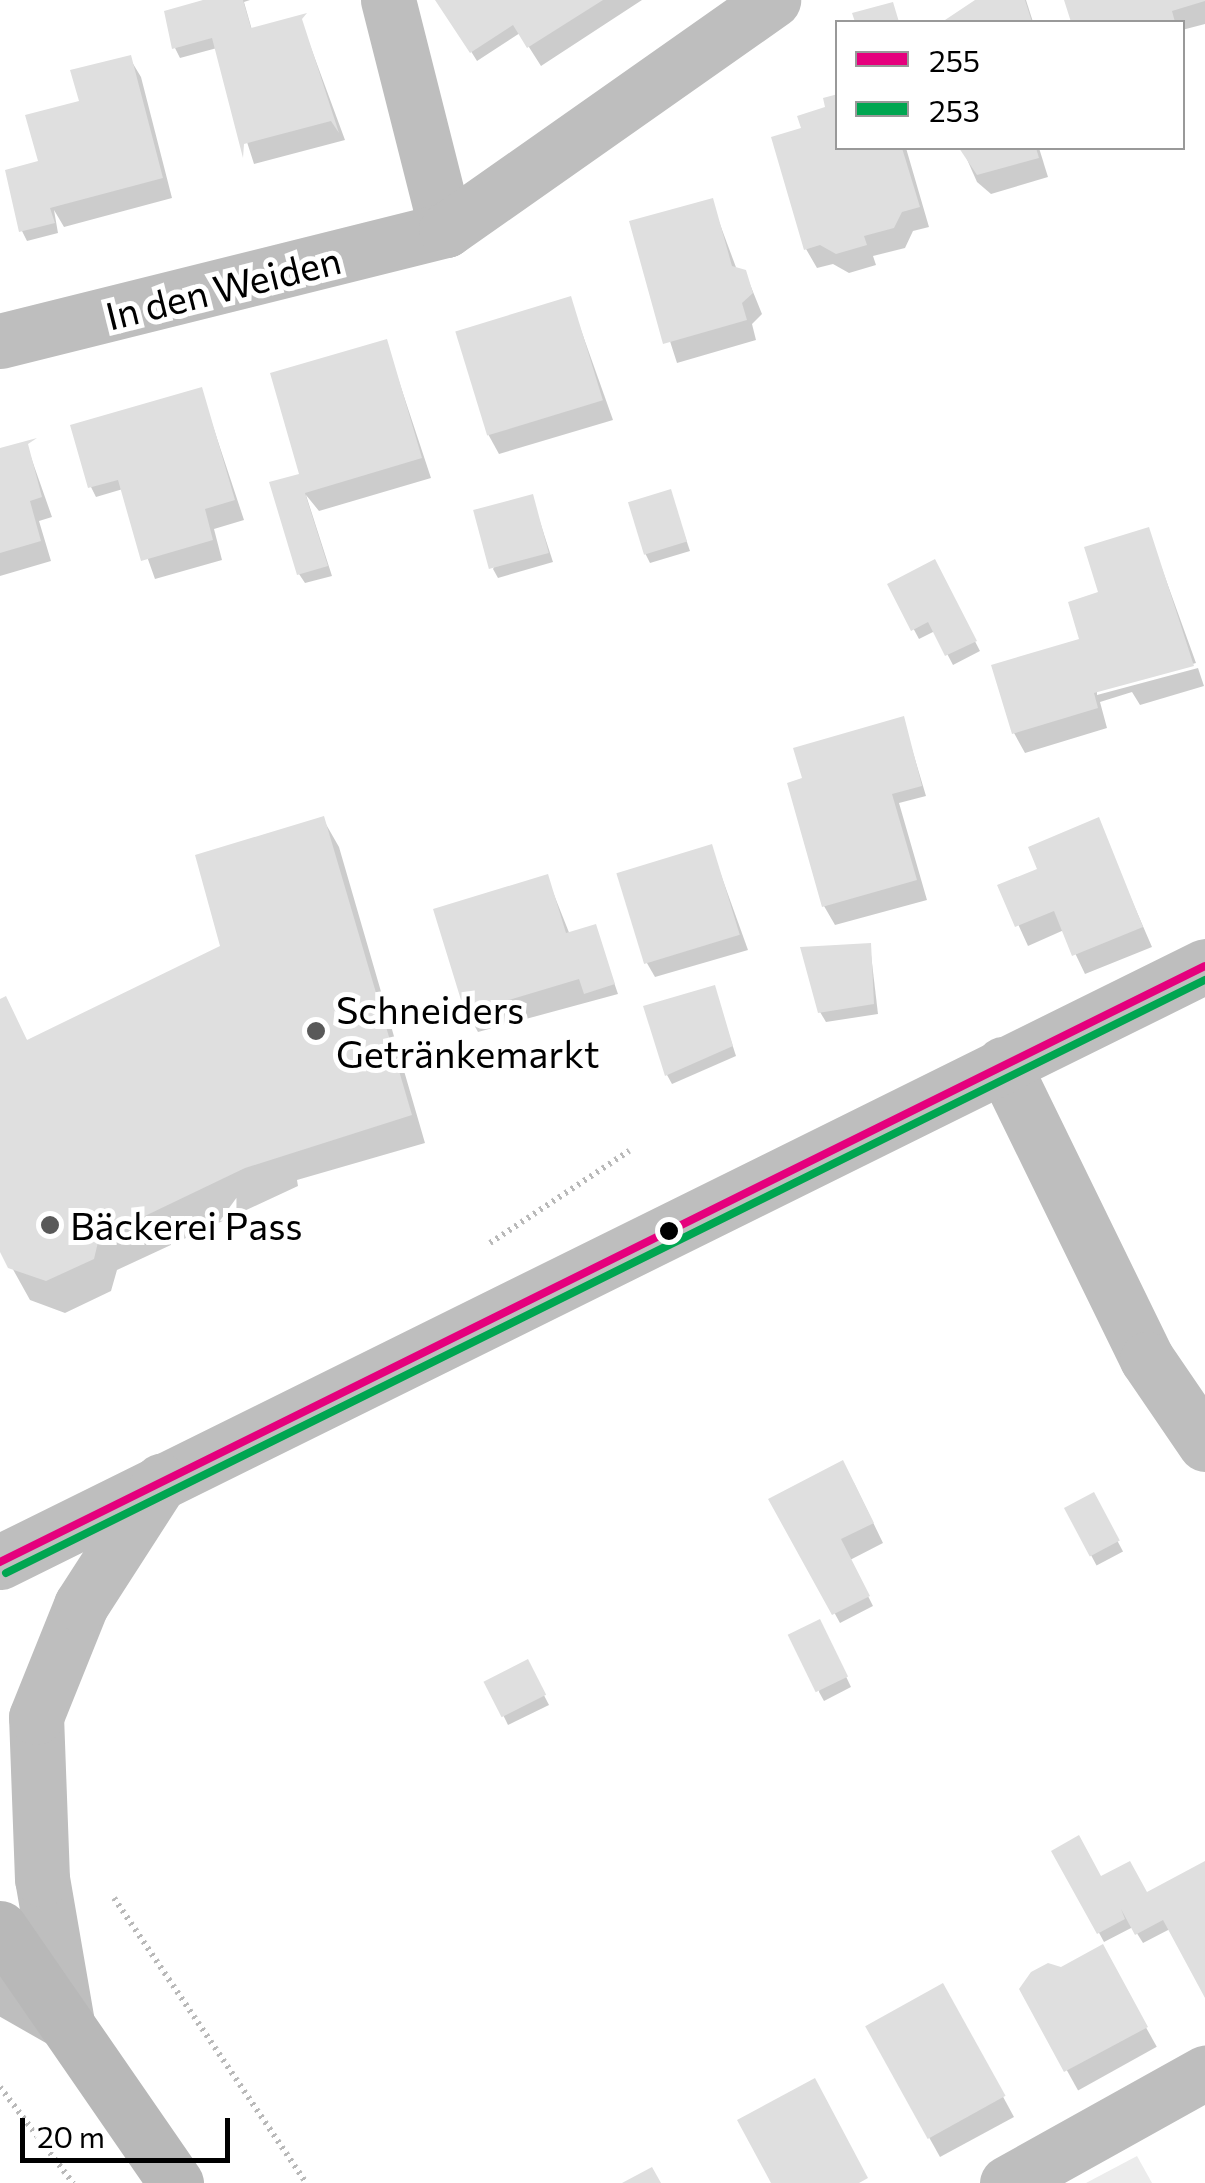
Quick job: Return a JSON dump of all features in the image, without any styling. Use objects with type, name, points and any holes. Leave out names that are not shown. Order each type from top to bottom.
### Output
[{"type":"main road","points":[[0,1928],[176,2183]]},
{"type":"street","points":[[388,0],[446,230]]},
{"type":"street","name":"In den Weiden","points":[[0,341],[446,230],[773,0]]},
{"type":"street","points":[[0,1562],[1205,966]]},
{"type":"street","points":[[1003,1064],[1148,1359],[1205,1444]]},
{"type":"street","points":[[67,2024],[42,1879],[36,1717],[81,1605],[161,1482]]},
{"type":"street","points":[[0,1985],[67,2024]]},
{"type":"street","points":[[1007,2183],[1203,2079]]},
{"type":"path","points":[[476,1252],[630,1151]]},
{"type":"path","points":[[107,1888],[306,2183]]},
{"type":"path","points":[[0,2087],[73,2183]]},
{"type":"shaded area","points":[[1137,2156],[1152,2183],[1086,2183]]},
{"type":"building","points":[[203,0],[243,0],[251,28],[307,13],[302,19],[339,133],[331,121],[244,144],[243,158],[212,38],[172,49],[164,11]]},
{"type":"building","points":[[435,0],[603,0],[527,48],[513,25],[470,53]]},
{"type":"building","points":[[975,0],[1025,0],[1031,20],[945,20]]},
{"type":"building","points":[[1064,0],[1205,0],[1172,11],[1174,20],[1070,20]]},
{"type":"building","points":[[893,2],[898,20],[854,20],[852,13]]},
{"type":"building","points":[[131,55],[163,178],[50,208],[55,223],[19,232],[5,170],[38,161],[25,115],[79,101],[70,70]]},
{"type":"building","points":[[835,95],[835,150],[903,150],[920,207],[902,212],[894,228],[864,236],[867,245],[836,254],[820,245],[804,250],[771,137],[801,128],[797,116],[825,107],[823,98]]},
{"type":"building","points":[[960,150],[1037,150],[1039,158],[977,175]]},
{"type":"building","points":[[713,198],[732,266],[746,270],[753,293],[742,303],[747,320],[663,344],[629,221]]},
{"type":"building","points":[[571,296],[603,400],[487,436],[455,331]]},
{"type":"building","points":[[387,339],[422,458],[305,493],[328,566],[297,575],[269,482],[299,474],[270,373]]},
{"type":"building","points":[[202,387],[235,500],[205,509],[213,540],[141,561],[118,480],[88,488],[70,425]]},
{"type":"building","points":[[37,438],[28,444],[42,497],[30,501],[41,541],[0,553],[0,448]]},
{"type":"building","points":[[671,489],[687,542],[644,555],[628,502]]},
{"type":"building","points":[[533,494],[549,553],[489,569],[473,510]]},
{"type":"building","points":[[1149,527],[1194,666],[1094,693],[1098,708],[1012,734],[991,665],[1079,639],[1068,602],[1098,592],[1084,547]]},
{"type":"building","points":[[935,559],[977,641],[945,656],[928,622],[911,631],[887,584]]},
{"type":"building","points":[[904,716],[922,786],[892,794],[917,880],[822,907],[787,783],[802,778],[793,748]]},
{"type":"building","points":[[324,816],[412,1115],[245,1168],[99,1238],[94,1259],[46,1281],[8,1268],[0,1252],[0,999],[6,996],[27,1040],[220,946],[195,855]]},
{"type":"building","points":[[1099,817],[1143,927],[1072,956],[1054,911],[1015,927],[997,885],[1037,869],[1028,847]]},
{"type":"building","points":[[712,844],[740,935],[644,964],[616,873]]},
{"type":"building","points":[[548,874],[566,933],[596,924],[615,984],[584,994],[579,979],[465,1013],[433,909]]},
{"type":"building","points":[[871,943],[874,1004],[818,1013],[800,947]]},
{"type":"building","points":[[715,985],[733,1046],[665,1076],[643,1006]]},
{"type":"building","points":[[843,1460],[874,1523],[841,1539],[870,1596],[832,1615],[768,1499]]},
{"type":"building","points":[[1094,1492],[1120,1541],[1090,1557],[1064,1508]]},
{"type":"building","points":[[820,1619],[848,1677],[816,1692],[788,1635]]},
{"type":"building","points":[[528,1659],[546,1695],[502,1717],[483,1682]]},
{"type":"building","points":[[1079,1835],[1101,1876],[1130,1861],[1147,1892],[1205,1861],[1205,1998],[1163,1920],[1135,1935],[1121,1909],[1125,1919],[1097,1934],[1051,1851]]},
{"type":"building","points":[[1103,1944],[1148,2027],[1064,2072],[1019,1989],[1031,1972],[1048,1963],[1061,1967]]},
{"type":"building","points":[[943,1983],[1006,2096],[928,2139],[865,2026]]},
{"type":"building","points":[[815,2078],[868,2178],[859,2183],[771,2183],[737,2120]]},
{"type":"building","points":[[652,2167],[661,2183],[622,2183]]},
{"type":"transit line","name":"255","points":[[0,1562],[1205,966]]},
{"type":"transit line","name":"253","points":[[6,1573],[1205,980]]},
{"type":"place","name":"Schneiders Getränkemarkt","points":[[316,1031]]},
{"type":"place","name":"Bäckerei Pass","points":[[50,1225]]}]
